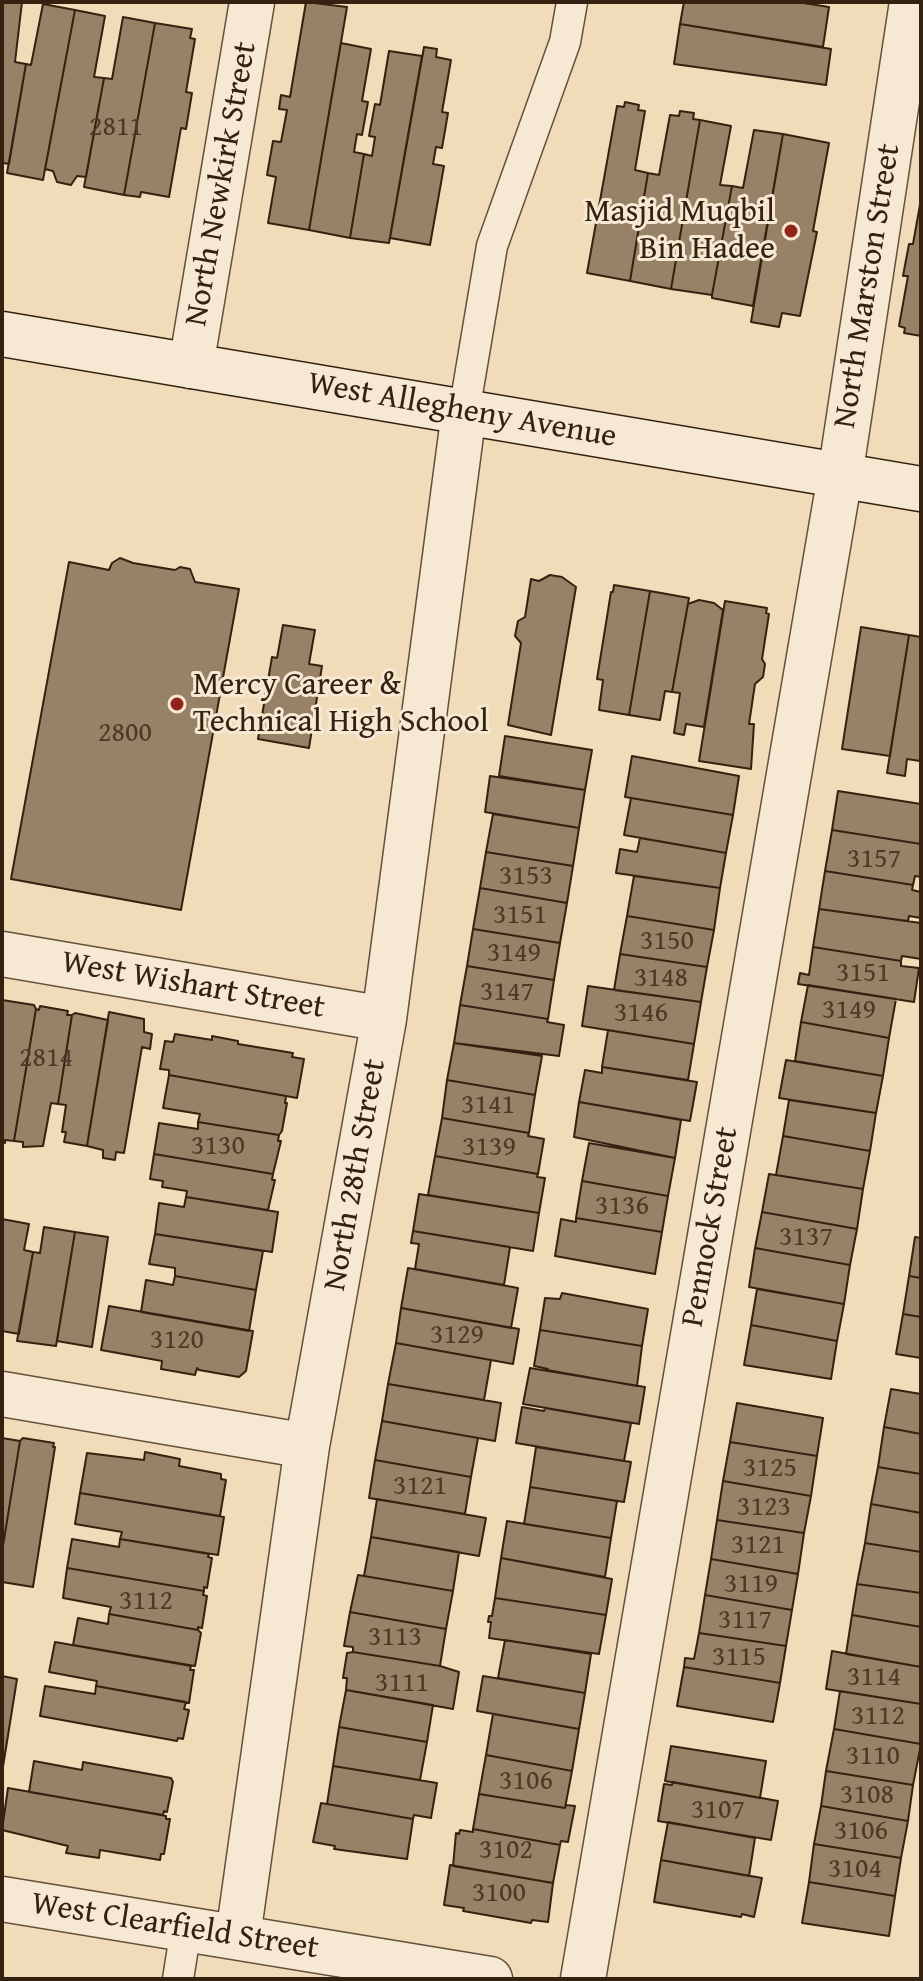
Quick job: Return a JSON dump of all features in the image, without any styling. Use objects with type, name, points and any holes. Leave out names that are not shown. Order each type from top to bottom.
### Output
[{"type":"street","name":"North Newkirk Street","points":[[191,366],[252,2]]},
{"type":"street","name":"North Marston Street","points":[[840,476],[907,121],[912,2]]},
{"type":"street","name":"West Allegheny Avenue","points":[[2,334],[921,489]]},
{"type":"street","name":"North 28th Street","points":[[238,1936],[307,1446],[384,1019],[464,412]]},
{"type":"street","name":"Pennock Street","points":[[583,1979],[840,476]]},
{"type":"street","name":"West Wishart Street","points":[[2,954],[384,1019]]},
{"type":"street","points":[[2,1394],[307,1446]]},
{"type":"street","name":"West Clearfield Street","points":[[2,1899],[490,1979]]},
{"type":"lane","points":[[464,412],[492,246],[565,42],[572,2]]},
{"type":"lane","points":[[178,1979],[186,1929]]},
{"type":"building","points":[[2,2],[22,2],[15,62],[26,64],[9,164],[3,163],[3,168]]},
{"type":"building","points":[[306,2],[347,7],[309,230],[268,223],[276,177],[267,175],[273,141],[281,142],[287,110],[279,109],[281,95],[290,97]]},
{"type":"building","points":[[684,2],[797,2],[829,7],[823,47],[680,24]]},
{"type":"building","points":[[43,4],[75,10],[43,180],[7,173],[26,64],[31,65]]},
{"type":"building","points":[[75,10],[105,16],[94,77],[104,78],[86,177],[77,176],[71,185],[57,182],[53,171],[45,169]]},
{"type":"building","points":[[123,17],[155,23],[124,195],[84,187],[104,78],[112,79]]},
{"type":"building","points":[[155,23],[192,29],[190,38],[195,39],[186,92],[192,93],[186,129],[181,128],[169,197],[141,192],[140,197],[124,195]]},
{"type":"building","points":[[680,24],[831,49],[826,85],[674,64]]},
{"type":"building","points":[[341,43],[371,49],[362,101],[368,102],[362,135],[357,134],[354,152],[364,154],[350,238],[309,230]]},
{"type":"building","points":[[424,47],[437,49],[436,57],[451,60],[442,112],[448,113],[442,148],[436,147],[433,164],[444,166],[430,245],[390,238]]},
{"type":"building","points":[[389,51],[422,56],[389,243],[350,238],[364,154],[372,156],[375,137],[369,136],[375,104],[380,105]]},
{"type":"building","points":[[625,102],[639,105],[638,110],[645,111],[635,170],[648,173],[630,281],[587,273],[617,106],[624,107]]},
{"type":"building","points":[[680,111],[694,113],[693,119],[700,120],[671,289],[630,281],[648,173],[659,175],[670,115],[679,116]]},
{"type":"building","points":[[700,120],[731,126],[720,185],[732,186],[712,295],[671,289]]},
{"type":"building","points":[[754,130],[783,134],[753,306],[712,298],[712,295],[732,186],[743,188]]},
{"type":"building","name":"Masjid Muqbil Bin Hadee","points":[[783,134],[829,143],[813,231],[817,232],[800,316],[782,313],[779,327],[751,322]]},
{"type":"building","points":[[921,199],[921,336],[904,333],[905,328],[899,326],[908,276],[903,276],[909,244],[913,244]]},
{"type":"building","name":"Mercy Career & Technical High School","points":[[120,558],[175,570],[180,567],[190,569],[195,582],[239,589],[181,910],[11,879],[69,562],[109,570],[112,563]]},
{"type":"building","points":[[550,575],[562,577],[576,587],[551,735],[508,725],[521,643],[515,636],[518,621],[525,617],[531,579],[539,581]]},
{"type":"building","points":[[614,585],[650,591],[629,715],[599,710],[603,680],[597,679]]},
{"type":"building","points":[[650,591],[689,598],[672,692],[665,691],[660,720],[629,715]]},
{"type":"building","points":[[699,600],[714,603],[723,610],[704,727],[686,724],[684,735],[674,733],[680,693],[672,692],[688,604]]},
{"type":"building","points":[[725,601],[767,608],[766,613],[769,614],[762,659],[765,664],[763,677],[755,684],[749,724],[754,724],[751,769],[699,761]]},
{"type":"building","points":[[283,625],[315,630],[309,664],[322,666],[309,748],[258,739],[272,657],[277,658]]},
{"type":"building","points":[[861,627],[909,635],[890,756],[842,749]]},
{"type":"building","points":[[909,635],[921,637],[921,753],[920,761],[907,759],[905,776],[887,773]]},
{"type":"building","points":[[505,736],[592,750],[585,790],[499,776]]},
{"type":"building","points":[[632,756],[739,776],[733,815],[625,797]]},
{"type":"building","points":[[490,776],[585,790],[579,828],[485,812]]},
{"type":"building","points":[[838,791],[921,804],[921,844],[832,830]]},
{"type":"building","points":[[631,798],[733,815],[726,853],[624,835]]},
{"type":"building","points":[[493,814],[579,828],[573,866],[486,852]]},
{"type":"building","points":[[832,830],[921,844],[921,877],[915,876],[913,885],[825,871]]},
{"type":"building","points":[[640,838],[726,853],[720,888],[616,873],[620,849],[637,852]]},
{"type":"building","points":[[486,852],[573,866],[567,903],[480,888]]},
{"type":"building","points":[[825,871],[913,885],[912,890],[921,892],[921,918],[909,916],[908,921],[819,909]]},
{"type":"building","points":[[634,876],[720,888],[714,930],[627,916]]},
{"type":"building","points":[[480,888],[567,903],[560,943],[473,929]]},
{"type":"building","points":[[819,909],[921,923],[921,959],[902,956],[901,961],[813,947]]},
{"type":"building","points":[[627,916],[714,930],[707,967],[620,954]]},
{"type":"building","points":[[473,929],[560,943],[554,980],[467,966]]},
{"type":"building","points":[[813,947],[901,961],[901,966],[919,968],[914,1002],[798,984],[800,973],[809,975]]},
{"type":"building","points":[[620,954],[707,967],[701,1002],[614,990]]},
{"type":"building","points":[[467,966],[554,980],[548,1019],[460,1005]]},
{"type":"building","points":[[808,985],[896,999],[889,1038],[801,1022]]},
{"type":"building","points":[[588,986],[701,1002],[694,1044],[582,1026]]},
{"type":"building","points":[[2,1000],[34,1005],[36,1009],[14,1141],[5,1140],[5,1143],[2,1142]]},
{"type":"building","points":[[460,1005],[548,1019],[547,1022],[564,1025],[559,1056],[454,1043]]},
{"type":"building","points":[[40,1006],[68,1011],[67,1015],[72,1015],[58,1104],[51,1103],[43,1146],[23,1147],[23,1142],[14,1141],[36,1009],[39,1010]]},
{"type":"building","points":[[109,1012],[144,1019],[144,1032],[152,1034],[150,1049],[142,1047],[124,1153],[116,1152],[115,1160],[103,1158],[103,1150],[87,1146]]},
{"type":"building","points":[[72,1015],[108,1020],[87,1146],[64,1142],[66,1132],[62,1132],[66,1105],[58,1104]]},
{"type":"building","points":[[801,1022],[889,1038],[883,1076],[795,1061]]},
{"type":"building","points":[[608,1030],[694,1044],[688,1080],[602,1067]]},
{"type":"building","points":[[175,1034],[212,1040],[212,1036],[238,1041],[238,1044],[293,1053],[292,1057],[304,1059],[297,1098],[169,1075],[169,1070],[160,1069],[165,1041],[173,1042]]},
{"type":"building","points":[[454,1043],[542,1056],[535,1095],[447,1080]]},
{"type":"building","points":[[786,1060],[883,1076],[876,1113],[779,1098]]},
{"type":"building","points":[[602,1067],[697,1082],[690,1121],[579,1102],[585,1070],[602,1073]]},
{"type":"building","points":[[169,1075],[286,1096],[282,1131],[279,1135],[198,1122],[200,1114],[163,1108]]},
{"type":"building","points":[[447,1080],[535,1095],[529,1133],[442,1118]]},
{"type":"building","points":[[789,1100],[876,1113],[870,1151],[783,1136]]},
{"type":"building","points":[[579,1102],[681,1120],[675,1158],[574,1137]]},
{"type":"building","points":[[442,1118],[529,1133],[528,1136],[544,1139],[538,1174],[435,1156]]},
{"type":"building","points":[[198,1122],[279,1135],[278,1141],[281,1141],[273,1174],[154,1154],[159,1123],[198,1129]]},
{"type":"building","points":[[783,1136],[870,1151],[863,1189],[776,1175]]},
{"type":"building","points":[[589,1143],[675,1158],[668,1196],[582,1181]]},
{"type":"building","points":[[154,1154],[273,1174],[272,1180],[275,1180],[268,1210],[186,1197],[187,1191],[162,1187],[163,1181],[150,1179]]},
{"type":"building","points":[[435,1156],[538,1174],[537,1177],[545,1178],[539,1213],[428,1195]]},
{"type":"building","points":[[769,1174],[863,1189],[857,1229],[762,1212]]},
{"type":"building","points":[[582,1181],[668,1196],[662,1232],[576,1218]]},
{"type":"building","points":[[419,1194],[539,1213],[533,1251],[413,1231]]},
{"type":"building","points":[[186,1197],[278,1212],[272,1252],[155,1234],[159,1203],[184,1207]]},
{"type":"building","points":[[762,1212],[857,1229],[850,1265],[755,1248]]},
{"type":"building","points":[[576,1218],[662,1232],[655,1274],[555,1256],[561,1219],[576,1222]]},
{"type":"building","points":[[2,1219],[29,1224],[24,1250],[33,1252],[19,1334],[2,1331]]},
{"type":"building","points":[[44,1227],[75,1232],[56,1346],[17,1341],[33,1252],[40,1253]]},
{"type":"building","points":[[413,1231],[510,1247],[504,1285],[415,1269],[419,1244],[411,1243]]},
{"type":"building","points":[[75,1232],[108,1237],[92,1347],[57,1341]]},
{"type":"building","points":[[155,1234],[263,1251],[256,1290],[175,1276],[175,1268],[149,1264]]},
{"type":"building","points":[[915,1237],[921,1238],[921,1278],[909,1276]]},
{"type":"building","points":[[755,1248],[850,1265],[844,1304],[749,1287]]},
{"type":"building","points":[[408,1268],[518,1288],[511,1328],[401,1308]]},
{"type":"building","points":[[175,1276],[256,1290],[249,1331],[141,1312],[146,1280],[173,1285]]},
{"type":"building","points":[[909,1276],[921,1278],[921,1317],[903,1314]]},
{"type":"building","points":[[757,1289],[844,1304],[837,1341],[751,1325]]},
{"type":"building","points":[[562,1293],[648,1309],[642,1346],[540,1330],[545,1298],[560,1299]]},
{"type":"building","points":[[109,1306],[253,1331],[246,1371],[239,1377],[197,1368],[195,1375],[161,1369],[162,1361],[101,1350]]},
{"type":"building","points":[[401,1308],[519,1329],[513,1364],[396,1343]]},
{"type":"building","points":[[903,1314],[921,1317],[921,1358],[896,1354]]},
{"type":"building","points":[[751,1325],[837,1341],[831,1379],[744,1365]]},
{"type":"building","points":[[540,1330],[642,1346],[637,1386],[534,1366]]},
{"type":"building","points":[[396,1343],[491,1360],[484,1400],[388,1384]]},
{"type":"building","points":[[530,1368],[645,1387],[639,1424],[523,1404]]},
{"type":"building","points":[[388,1384],[501,1403],[495,1441],[382,1421]]},
{"type":"building","points":[[891,1389],[921,1394],[921,1434],[884,1427]]},
{"type":"building","points":[[737,1403],[823,1418],[817,1456],[730,1442]]},
{"type":"building","points":[[522,1407],[631,1423],[624,1461],[516,1443]]},
{"type":"building","points":[[382,1421],[478,1438],[471,1477],[375,1460]]},
{"type":"building","points":[[884,1427],[921,1434],[921,1474],[878,1467]]},
{"type":"building","points":[[2,1438],[20,1441],[2,1552]]},
{"type":"building","points":[[23,1438],[54,1443],[55,1447],[33,1587],[2,1582],[2,1552],[20,1441]]},
{"type":"building","points":[[730,1442],[817,1456],[811,1496],[723,1481]]},
{"type":"building","points":[[536,1447],[631,1462],[624,1502],[530,1487]]},
{"type":"building","points":[[145,1452],[180,1459],[179,1466],[221,1474],[221,1479],[226,1480],[220,1516],[80,1493],[87,1453],[144,1460]]},
{"type":"building","points":[[375,1460],[471,1477],[465,1514],[369,1498]]},
{"type":"building","points":[[878,1467],[921,1474],[921,1513],[871,1504]]},
{"type":"building","points":[[723,1481],[811,1496],[804,1533],[717,1520]]},
{"type":"building","points":[[530,1487],[617,1501],[611,1538],[524,1524]]},
{"type":"building","points":[[80,1493],[224,1517],[218,1555],[120,1539],[122,1532],[75,1524]]},
{"type":"building","points":[[377,1499],[486,1518],[479,1556],[371,1537]]},
{"type":"building","points":[[871,1504],[921,1513],[921,1552],[865,1543]]},
{"type":"building","points":[[717,1520],[804,1533],[798,1574],[711,1559]]},
{"type":"building","points":[[507,1521],[611,1538],[605,1577],[501,1558]]},
{"type":"building","points":[[371,1537],[459,1552],[453,1591],[364,1576]]},
{"type":"building","points":[[72,1539],[119,1547],[120,1539],[209,1554],[208,1557],[212,1558],[207,1588],[204,1587],[204,1591],[67,1568]]},
{"type":"building","points":[[865,1543],[921,1552],[921,1593],[857,1584]]},
{"type":"building","points":[[501,1558],[612,1579],[606,1615],[495,1598]]},
{"type":"building","points":[[711,1559],[798,1574],[792,1610],[705,1595]]},
{"type":"building","points":[[67,1568],[204,1591],[203,1595],[207,1596],[202,1628],[198,1627],[198,1630],[109,1614],[111,1607],[63,1598]]},
{"type":"building","points":[[358,1575],[453,1591],[446,1629],[350,1612]]},
{"type":"building","points":[[857,1584],[921,1593],[921,1627],[852,1615]]},
{"type":"building","points":[[705,1595],[792,1610],[786,1646],[699,1633]]},
{"type":"building","points":[[495,1598],[606,1615],[599,1654],[489,1638],[491,1622],[488,1622]]},
{"type":"building","points":[[350,1612],[446,1629],[440,1666],[353,1652],[353,1647],[344,1646]]},
{"type":"building","points":[[109,1614],[198,1630],[201,1633],[195,1666],[73,1645],[78,1618],[108,1624]]},
{"type":"building","points":[[852,1615],[921,1627],[921,1667],[846,1654]]},
{"type":"building","points":[[699,1633],[786,1646],[780,1683],[684,1667],[685,1658],[694,1659]]},
{"type":"building","points":[[505,1640],[591,1654],[585,1693],[498,1678]]},
{"type":"building","points":[[55,1642],[191,1666],[190,1670],[194,1670],[189,1703],[96,1686],[97,1681],[49,1672]]},
{"type":"building","points":[[832,1651],[921,1667],[921,1704],[826,1689]]},
{"type":"building","points":[[347,1653],[459,1672],[453,1709],[346,1690],[347,1678],[343,1678]]},
{"type":"building","points":[[684,1667],[780,1683],[773,1722],[677,1706]]},
{"type":"building","points":[[2,1676],[17,1679],[2,1773]]},
{"type":"building","points":[[483,1676],[585,1693],[579,1729],[477,1711]]},
{"type":"building","points":[[45,1686],[95,1694],[96,1686],[186,1702],[184,1709],[189,1710],[183,1739],[178,1738],[177,1741],[40,1716]]},
{"type":"building","points":[[346,1690],[433,1705],[427,1742],[339,1727]]},
{"type":"building","points":[[840,1691],[921,1704],[921,1744],[834,1729]]},
{"type":"building","points":[[493,1714],[579,1729],[572,1771],[486,1755]]},
{"type":"building","points":[[339,1727],[427,1742],[420,1780],[333,1766]]},
{"type":"building","points":[[834,1729],[921,1744],[913,1785],[826,1771]]},
{"type":"building","points":[[671,1746],[766,1761],[760,1798],[665,1781]]},
{"type":"building","points":[[486,1755],[572,1771],[565,1808],[479,1794]]},
{"type":"building","points":[[34,1761],[82,1770],[83,1762],[171,1778],[173,1782],[167,1812],[164,1811],[163,1815],[29,1792]]},
{"type":"building","points":[[333,1766],[437,1783],[431,1818],[414,1815],[413,1819],[327,1804]]},
{"type":"building","points":[[826,1771],[913,1785],[908,1821],[821,1806]]},
{"type":"building","points":[[673,1782],[778,1801],[771,1840],[658,1821],[664,1784],[672,1785]]},
{"type":"building","points":[[8,1788],[166,1816],[170,1819],[164,1854],[161,1854],[160,1860],[100,1850],[99,1858],[66,1853],[68,1846],[2,1830]]},
{"type":"building","points":[[479,1794],[565,1808],[566,1805],[575,1806],[568,1842],[561,1841],[560,1845],[473,1829]]},
{"type":"building","points":[[321,1803],[413,1819],[407,1859],[334,1849],[335,1846],[313,1842]]},
{"type":"building","points":[[821,1806],[908,1821],[901,1858],[814,1844]]},
{"type":"building","points":[[668,1822],[755,1838],[749,1876],[661,1860]]},
{"type":"building","points":[[473,1829],[560,1845],[553,1883],[453,1866],[456,1833],[459,1834],[460,1830],[473,1832]]},
{"type":"building","points":[[814,1844],[901,1858],[895,1896],[809,1882]]},
{"type":"building","points":[[661,1860],[762,1878],[754,1917],[654,1902]]},
{"type":"building","points":[[450,1865],[553,1883],[548,1922],[532,1920],[531,1923],[444,1905]]},
{"type":"building","points":[[809,1882],[895,1896],[889,1936],[802,1923]]},
{"type":"place","name":"Masjid Muqbil Bin Hadee","points":[[791,231]]},
{"type":"place","name":"Mercy Career & Technical High School","points":[[177,704]]}]
